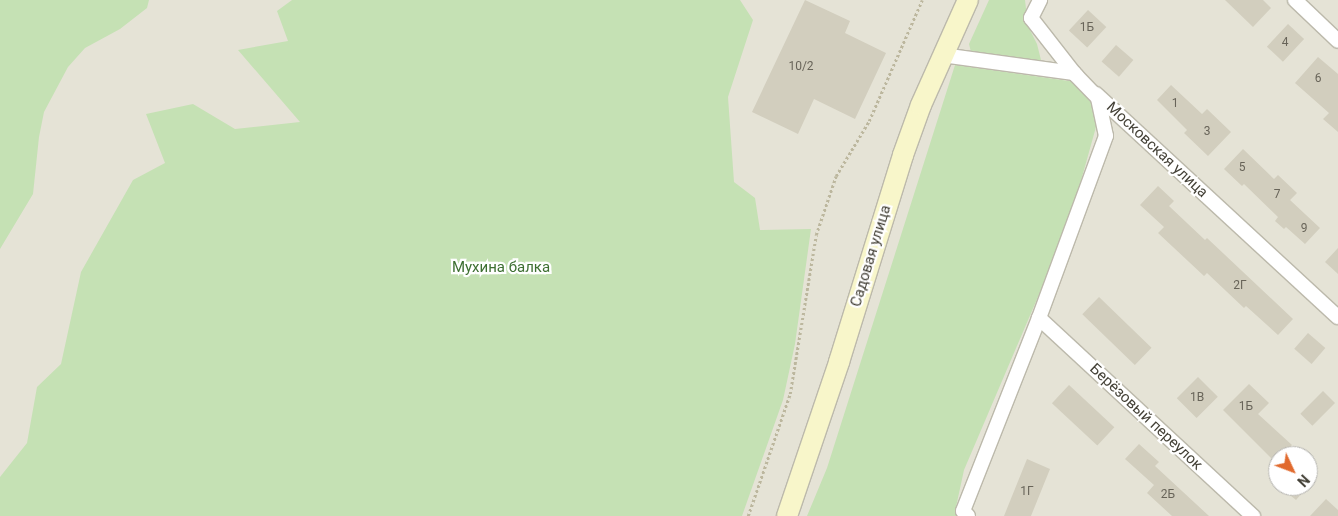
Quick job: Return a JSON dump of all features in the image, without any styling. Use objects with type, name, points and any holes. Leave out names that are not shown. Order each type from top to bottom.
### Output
[{"type":"main road","name":"Садовая улица","points":[[787,516],[839,362],[903,155],[921,104],[968,0]]},
{"type":"street","points":[[966,513],[1106,136],[1098,98],[1074,74],[1031,18],[1040,0]]},
{"type":"street","points":[[1294,0],[1338,41]]},
{"type":"street","points":[[942,55],[1074,74]]},
{"type":"street","name":"Московская улица","points":[[1074,74],[1338,317]]},
{"type":"street","name":"Берёзовый переулок","points":[[1039,318],[1253,516]]},
{"type":"path","points":[[748,516],[790,394],[816,235],[836,176],[869,121],[922,0]]},
{"type":"shaded area","points":[[0,0],[1338,0],[1338,516],[0,516]]},
{"type":"green space","points":[[0,0],[149,0],[147,8],[120,29],[85,48],[68,67],[44,112],[39,137],[33,194],[0,249]]},
{"type":"green space","name":"Мухина балка","points":[[292,0],[740,0],[753,20],[728,97],[734,182],[755,198],[760,230],[811,229],[795,344],[783,400],[742,516],[0,516],[0,477],[27,443],[37,387],[61,364],[81,272],[133,180],[165,163],[146,114],[193,104],[235,129],[300,122],[238,50],[288,41],[277,11]]},
{"type":"green space","points":[[989,0],[1025,0],[1028,26],[1037,44],[1041,60],[1007,60],[972,56],[969,44]]},
{"type":"green space","points":[[955,65],[1076,82],[1092,104],[1096,127],[1077,195],[1052,264],[964,470],[956,507],[960,516],[807,516],[827,468]]},
{"type":"building","points":[[805,0],[850,21],[845,33],[886,53],[855,119],[814,99],[798,134],[752,112]]},
{"type":"building","points":[[1225,0],[1263,0],[1271,8],[1253,27]]},
{"type":"building","points":[[1088,10],[1106,27],[1087,48],[1069,30]]},
{"type":"building","points":[[1288,24],[1304,39],[1283,62],[1267,47]]},
{"type":"building","points":[[1116,45],[1133,60],[1119,77],[1102,62]]},
{"type":"building","points":[[1318,57],[1338,74],[1338,132],[1323,119],[1329,113],[1295,83]]},
{"type":"building","points":[[1171,85],[1202,114],[1207,109],[1231,132],[1208,156],[1184,133],[1187,130],[1157,100]]},
{"type":"building","points":[[1243,149],[1274,179],[1278,175],[1297,193],[1290,200],[1320,228],[1305,244],[1286,227],[1284,229],[1275,221],[1278,217],[1244,184],[1242,186],[1224,169]]},
{"type":"building","points":[[1158,186],[1174,201],[1169,206],[1205,240],[1207,238],[1293,319],[1278,335],[1246,306],[1244,308],[1207,273],[1204,276],[1158,233],[1164,227],[1140,205]]},
{"type":"building","points":[[1338,248],[1338,274],[1325,262]]},
{"type":"building","points":[[1099,297],[1152,348],[1135,365],[1082,314]]},
{"type":"building","points":[[1308,333],[1325,348],[1312,364],[1294,349]]},
{"type":"building","points":[[1198,377],[1218,397],[1197,418],[1177,398]]},
{"type":"building","points":[[1249,384],[1269,403],[1258,414],[1292,445],[1268,446],[1268,455],[1223,410]]},
{"type":"building","points":[[1069,385],[1114,427],[1097,446],[1052,403]]},
{"type":"building","points":[[1323,391],[1335,403],[1312,426],[1300,414]]},
{"type":"building","points":[[1139,444],[1159,462],[1155,466],[1209,516],[1172,516],[1147,493],[1154,485],[1125,459]]},
{"type":"building","points":[[1027,459],[1050,469],[1031,516],[1004,516]]},
{"type":"building","points":[[1291,496],[1299,496],[1296,500]]},
{"type":"building","points":[[1326,499],[1338,510],[1338,516],[1310,516]]}]
